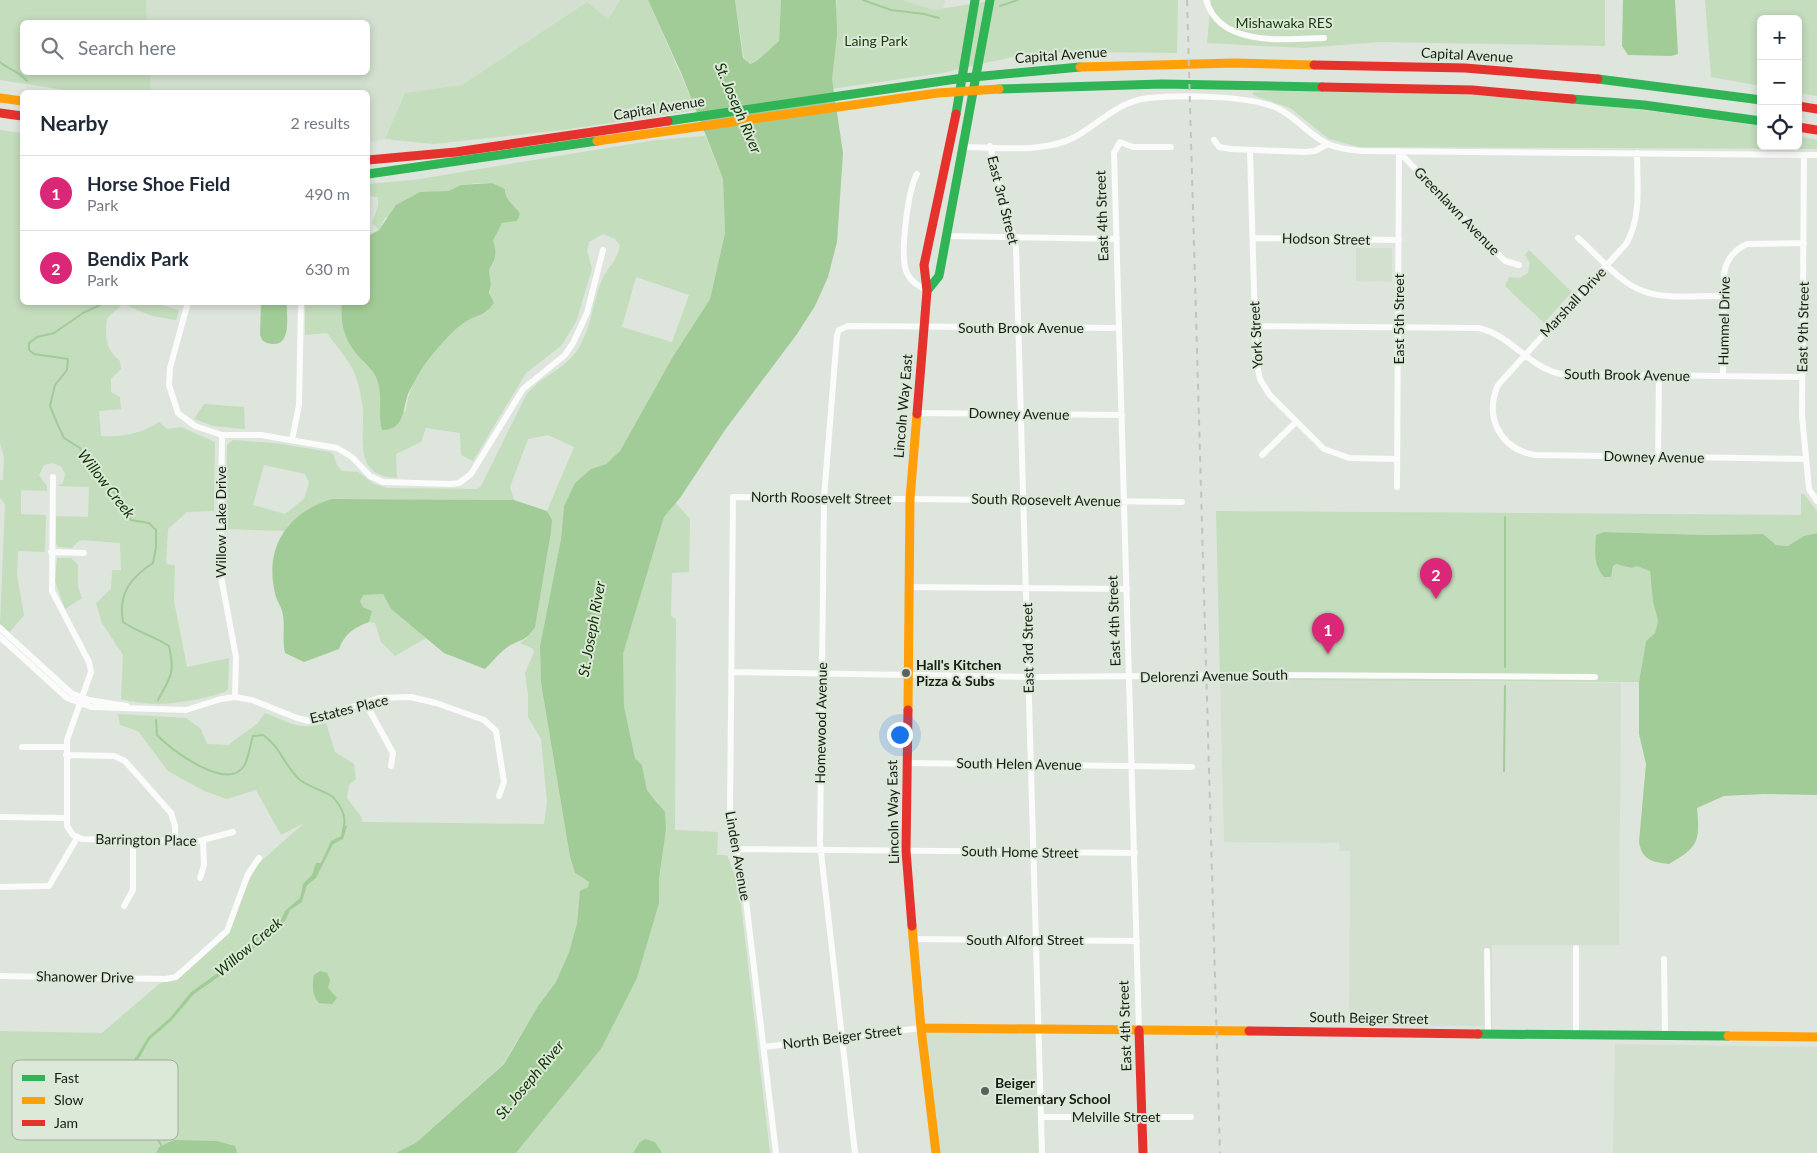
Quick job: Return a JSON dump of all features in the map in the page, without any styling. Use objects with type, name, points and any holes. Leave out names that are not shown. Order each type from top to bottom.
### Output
[{"type":"main road","name":"Lincoln Way East","points":[[936,1153],[921,1028],[906,851],[910,498],[927,290],[924,265],[962,78],[975,0]]},
{"type":"main road","name":"Lincoln Way East","points":[[927,290],[940,276],[990,0]]},
{"type":"main road","name":"Capital Avenue","points":[[370,160],[456,152],[962,78],[1047,69],[1147,64],[1435,67],[1592,78],[1757,99]]},
{"type":"main road","name":"Capital Avenue","points":[[370,174],[849,104],[938,93],[1052,86],[1162,84],[1427,88],[1598,100],[1757,120]]},
{"type":"main road","points":[[0,98],[20,101]]},
{"type":"main road","points":[[1802,107],[1817,109]]},
{"type":"main road","points":[[0,113],[20,116]]},
{"type":"main road","points":[[1802,128],[1817,130]]},
{"type":"main road","name":"South Beiger Street","points":[[921,1028],[1817,1037]]},
{"type":"main road","name":"East 4th Street","points":[[1139,1030],[1143,1153]]},
{"type":"street","points":[[1206,0],[1216,19],[1241,35],[1324,38]]},
{"type":"street","points":[[962,147],[1044,146],[1058,144],[1075,137],[1120,106],[1148,98],[1162,98],[1242,99],[1267,104],[1287,114],[1328,144],[1362,151],[1817,155]]},
{"type":"street","points":[[1214,140],[1219,147],[1305,152],[1314,151],[1328,144]]},
{"type":"street","name":"East 4th Street","points":[[1139,1030],[1114,153],[1120,142],[1133,147],[1171,147]]},
{"type":"street","name":"East 3rd Street","points":[[990,146],[1015,238],[1022,414],[1042,1153]]},
{"type":"street","name":"York Street","points":[[1250,150],[1256,361],[1260,379],[1269,394],[1324,449],[1339,456],[1397,459]]},
{"type":"street","name":"East 5th Street","points":[[1397,487],[1399,152]]},
{"type":"street","name":"Greenlawn Avenue","points":[[1399,152],[1506,261],[1519,265]]},
{"type":"street","name":"Marshall Drive","points":[[1506,442],[1494,421],[1493,401],[1498,385],[1626,244],[1634,229],[1637,211],[1637,153]]},
{"type":"street","name":"East 9th Street","points":[[1804,154],[1802,416],[1809,488],[1815,500]]},
{"type":"street","points":[[917,174],[909,196],[904,265],[911,280],[927,290]]},
{"type":"street","points":[[947,236],[1117,239]]},
{"type":"street","name":"Hodson Street","points":[[1253,238],[1399,240]]},
{"type":"street","points":[[1578,238],[1627,282],[1644,292],[1662,295],[1724,296]]},
{"type":"street","name":"Hummel Drive","points":[[1723,376],[1725,266],[1728,259],[1740,247],[1755,242],[1804,243]]},
{"type":"street","points":[[187,305],[169,376],[171,395],[178,412],[195,426],[222,435],[260,435],[337,448],[352,457],[370,476],[383,482],[451,484],[466,479],[522,389],[565,355],[574,343],[587,312],[603,250]]},
{"type":"street","points":[[292,440],[300,389],[301,305]]},
{"type":"street","name":"South Brook Avenue","points":[[1255,326],[1479,328],[1500,335],[1539,367],[1561,374],[1802,377]]},
{"type":"street","name":"Homewood Avenue","points":[[855,1153],[820,850],[824,498],[837,335],[842,327],[876,327]]},
{"type":"street","name":"South Brook Avenue","points":[[876,327],[1119,328]]},
{"type":"street","points":[[1658,457],[1659,376]]},
{"type":"street","name":"Downey Avenue","points":[[916,413],[1122,415]]},
{"type":"street","points":[[1262,455],[1296,422]]},
{"type":"street","name":"Willow Lake Drive","points":[[222,435],[220,571],[236,657],[235,697]]},
{"type":"street","name":"Downey Avenue","points":[[1506,442],[1515,449],[1535,455],[1806,459]]},
{"type":"street","name":"Barrington Place","points":[[52,476],[52,591],[90,665],[90,676],[68,736],[66,747],[66,818],[70,832],[77,838],[175,841],[203,841],[233,832]]},
{"type":"street","name":"North Roosevelt Street","points":[[733,497],[910,498]]},
{"type":"street","name":"Linden Avenue","points":[[733,497],[730,811],[735,849],[745,892],[776,1153]]},
{"type":"street","name":"South Roosevelt Avenue","points":[[910,498],[1182,502]]},
{"type":"street","points":[[51,552],[84,553]]},
{"type":"street","points":[[908,587],[1127,589]]},
{"type":"street","points":[[0,628],[81,701]]},
{"type":"street","points":[[0,637],[62,694],[81,701]]},
{"type":"street","name":"Delorenzi Avenue South","points":[[731,672],[1028,677],[1595,677]]},
{"type":"street","name":"Estates Place","points":[[81,701],[133,707],[186,710],[221,699],[235,697],[252,700],[297,718],[309,720],[365,702],[401,697],[426,700],[490,724],[499,740],[504,782],[499,796]]},
{"type":"street","points":[[365,702],[393,753],[391,766]]},
{"type":"street","points":[[22,746],[66,747]]},
{"type":"street","points":[[66,756],[114,756],[126,761],[171,813],[175,826],[175,841]]},
{"type":"street","name":"South Helen Avenue","points":[[906,763],[1192,766]]},
{"type":"street","points":[[1,817],[66,818]]},
{"type":"street","points":[[0,887],[48,886],[77,838]]},
{"type":"street","points":[[124,906],[133,890],[133,840]]},
{"type":"street","points":[[200,878],[204,865],[203,841]]},
{"type":"street","name":"South Home Street","points":[[735,849],[1135,853]]},
{"type":"street","name":"Shanower Drive","points":[[0,976],[171,979],[227,931],[248,874],[259,858]]},
{"type":"street","name":"South Alford Street","points":[[913,939],[1137,941]]},
{"type":"street","points":[[1576,948],[1576,1034]]},
{"type":"street","points":[[1488,951],[1488,1034]]},
{"type":"street","points":[[1664,959],[1665,1036]]},
{"type":"street","name":"North Beiger Street","points":[[764,1047],[842,1036],[921,1028]]},
{"type":"street","name":"Melville Street","points":[[1041,1117],[1191,1117]]},
{"type":"shaded area","points":[[146,0],[620,0],[608,19],[587,2],[462,85],[405,93],[385,139],[370,142],[370,90],[151,90],[150,75],[370,75],[370,20],[147,20]]},
{"type":"shaded area","points":[[902,0],[945,0],[943,9],[934,10]]},
{"type":"shaded area","points":[[1356,248],[1392,248],[1392,282],[1356,281]]},
{"type":"shaded area","points":[[1220,680],[1621,683],[1619,945],[1492,945],[1492,1026],[1349,1025],[1350,851],[1339,851],[1339,843],[1224,842]]},
{"type":"shaded area","name":"Beiger Elementary School","points":[[921,1028],[1039,1029],[1042,1153],[936,1153]]},
{"type":"shaded area","points":[[1615,1044],[1817,1047],[1817,1153],[1613,1153]]},
{"type":"green space","points":[[0,0],[146,0],[147,20],[20,20],[20,75],[150,75],[151,90],[64,90],[0,80]]},
{"type":"green space","points":[[620,0],[648,0],[696,110],[563,130],[433,144],[385,139],[405,93],[462,85],[587,2],[608,19]]},
{"type":"green space","points":[[735,0],[781,0],[779,41],[761,57],[749,64],[744,58]]},
{"type":"green space","name":"Laing Park","points":[[837,0],[902,0],[934,10],[996,0],[1178,0],[1177,53],[1085,52],[1026,54],[942,73],[831,89]]},
{"type":"green space","name":"Mishawaka RES","points":[[1211,0],[1605,0],[1605,46],[1380,42],[1303,48],[1207,43]]},
{"type":"green space","points":[[1705,0],[1817,0],[1817,96],[1802,94],[1802,15],[1757,15],[1757,85],[1711,77]]},
{"type":"green space","points":[[1304,90],[1401,93],[1497,97],[1611,106],[1757,125],[1757,149],[1359,147],[1329,139],[1290,108],[1253,95],[1253,92]]},
{"type":"green space","points":[[0,130],[20,133],[20,305],[122,305],[107,318],[106,331],[107,342],[111,352],[120,361],[121,369],[111,379],[111,392],[120,397],[121,409],[99,411],[101,436],[131,434],[159,422],[167,429],[181,427],[215,442],[214,511],[187,512],[168,529],[166,564],[175,565],[174,601],[187,667],[229,658],[228,689],[225,692],[199,699],[160,704],[148,704],[121,699],[123,655],[102,623],[96,603],[111,589],[112,570],[121,570],[120,543],[82,540],[77,542],[72,548],[59,547],[56,544],[56,516],[88,517],[89,487],[57,486],[63,483],[65,474],[61,466],[52,463],[44,465],[39,475],[47,486],[47,491],[21,490],[21,514],[46,515],[45,552],[18,551],[17,575],[24,615],[9,633],[0,624],[5,504],[0,498],[0,480],[3,480],[4,457],[0,443]]},
{"type":"green space","points":[[705,136],[723,179],[725,233],[710,299],[672,358],[620,451],[606,464],[591,469],[575,483],[564,506],[561,539],[540,646],[541,683],[570,857],[575,873],[589,882],[588,887],[580,892],[577,923],[569,952],[556,982],[538,1006],[503,1064],[417,1142],[396,1153],[0,1153],[0,1031],[102,1033],[159,984],[176,977],[224,934],[239,899],[258,864],[304,823],[281,835],[256,790],[227,799],[204,791],[168,771],[138,731],[120,725],[118,714],[186,718],[201,729],[207,744],[228,745],[257,724],[265,713],[295,725],[309,726],[326,723],[335,752],[354,764],[356,779],[349,785],[347,798],[362,818],[362,822],[544,824],[547,802],[541,739],[528,717],[525,673],[534,652],[533,649],[520,643],[528,637],[548,553],[550,522],[547,511],[574,447],[548,435],[528,439],[510,487],[514,500],[332,499],[289,524],[285,531],[225,529],[227,445],[233,440],[275,443],[330,452],[342,471],[358,472],[374,484],[387,488],[478,489],[526,395],[538,383],[571,358],[581,344],[601,282],[619,251],[620,245],[615,239],[603,234],[589,242],[587,250],[592,269],[576,322],[561,346],[526,373],[473,461],[461,455],[460,433],[426,428],[421,442],[396,454],[397,478],[383,476],[374,471],[364,455],[363,407],[355,374],[327,333],[305,335],[305,305],[342,305],[343,317],[352,340],[363,361],[376,376],[379,383],[382,430],[406,410],[413,385],[426,361],[435,350],[464,322],[488,311],[491,285],[489,270],[494,263],[493,241],[502,223],[517,221],[517,209],[508,201],[505,189],[492,183],[477,183],[461,185],[448,191],[435,192],[385,218],[379,230],[372,223],[378,206],[378,197],[370,196],[370,184],[413,180],[656,140]],"holes":[[[636,277],[689,295],[672,342],[622,327]],[[264,465],[305,474],[309,483],[304,499],[285,514],[253,505]]]},
{"type":"green space","points":[[1802,137],[1817,140],[1817,149],[1802,149]]},
{"type":"green space","points":[[1529,250],[1572,292],[1544,323],[1505,286],[1509,277],[1520,278],[1528,273],[1530,263],[1525,255]]},
{"type":"green space","points":[[125,305],[162,305],[179,310],[176,320],[152,316]]},
{"type":"green space","points":[[204,404],[244,407],[245,429],[213,426],[194,419]]},
{"type":"green space","points":[[1801,494],[1804,494],[1817,511],[1817,533],[1804,536],[1789,546],[1776,545],[1763,534],[1707,535],[1604,532],[1612,574],[1613,566],[1616,564],[1631,568],[1637,566],[1650,570],[1653,602],[1658,621],[1655,633],[1646,641],[1639,682],[1220,680],[1216,511],[1801,515]]},
{"type":"green space","points":[[676,503],[690,519],[689,572],[672,573],[671,616],[676,619],[675,830],[718,832],[717,855],[727,855],[739,887],[770,1153],[516,1153],[601,1049],[659,903],[659,879],[666,830],[659,803],[647,790],[642,765],[635,758],[624,706],[623,654],[664,517]]},
{"type":"green space","points":[[57,558],[71,558],[78,565],[78,586],[82,598],[65,609],[55,581]]},
{"type":"green space","points":[[383,594],[391,609],[426,638],[395,656],[381,642],[375,623],[369,622],[372,611],[363,607],[360,601],[364,595]]},
{"type":"water","name":"St. Joseph River","points":[[648,0],[735,0],[743,58],[750,64],[779,41],[781,0],[836,0],[837,35],[832,79],[843,153],[837,242],[828,277],[815,306],[797,334],[725,430],[680,498],[664,517],[623,654],[624,706],[635,758],[642,765],[647,790],[665,812],[666,830],[659,879],[659,903],[637,978],[601,1049],[516,1153],[396,1153],[417,1142],[504,1064],[538,1006],[556,982],[569,952],[577,923],[580,891],[588,887],[589,882],[575,873],[570,857],[541,683],[540,646],[561,539],[564,506],[575,483],[591,469],[606,464],[620,451],[672,358],[710,299],[725,233],[723,179],[682,75]]},
{"type":"water","points":[[1623,0],[1675,0],[1678,54],[1671,56],[1628,55],[1622,46]]},
{"type":"water","points":[[492,183],[505,189],[509,200],[520,214],[517,221],[502,223],[493,241],[495,256],[489,270],[491,285],[489,293],[494,303],[483,313],[459,326],[441,344],[414,382],[408,394],[399,423],[395,427],[382,430],[380,390],[376,377],[347,340],[342,319],[342,305],[370,305],[370,235],[379,230],[396,205],[420,192],[448,191],[461,185]]},
{"type":"water","points":[[261,305],[287,305],[286,334],[280,343],[266,343],[260,335]]},
{"type":"water","points":[[332,499],[514,500],[547,511],[552,520],[551,532],[535,627],[532,632],[521,641],[509,646],[485,669],[444,653],[391,609],[383,594],[364,595],[360,601],[363,607],[372,611],[369,622],[351,632],[344,639],[339,649],[304,662],[285,653],[283,615],[276,596],[272,576],[277,546],[292,522],[316,505]]},
{"type":"water","points":[[1604,532],[1707,535],[1763,534],[1776,545],[1788,546],[1804,536],[1817,533],[1817,795],[1764,794],[1724,796],[1697,808],[1697,836],[1692,848],[1686,853],[1669,864],[1653,861],[1645,856],[1639,842],[1646,764],[1639,734],[1639,682],[1646,641],[1655,633],[1658,621],[1653,602],[1650,571],[1637,566],[1631,568],[1616,564],[1613,566],[1611,577],[1604,577],[1600,572],[1596,563],[1596,535]]},
{"type":"water","points":[[343,825],[347,826],[343,839],[333,844],[316,878],[307,885],[302,902],[290,910],[285,921],[273,933],[259,939],[257,946],[241,957],[237,964],[194,994],[171,1021],[150,1039],[138,1060],[135,1059],[148,1037],[170,1018],[191,992],[233,962],[241,951],[251,946],[257,935],[267,931],[281,920],[285,911],[300,898],[303,884],[312,875],[316,863],[321,863],[331,841],[341,836]]},
{"type":"water","points":[[320,971],[327,973],[330,980],[328,988],[337,998],[332,1004],[319,1003],[315,997],[314,975]]},
{"type":"water","points":[[645,1139],[655,1142],[662,1153],[633,1153],[640,1142]]},
{"type":"water","points":[[174,1140],[217,1141],[235,1146],[237,1153],[156,1153],[159,1147]]},
{"type":"waterway","points":[[863,0],[891,10],[939,18]]},
{"type":"waterway","points":[[1000,6],[1018,0]]},
{"type":"waterway","name":"Willow Creek","points":[[0,62],[20,74]]},
{"type":"waterway","name":"Willow Creek","points":[[21,75],[27,81]]},
{"type":"waterway","name":"Willow Creek","points":[[100,305],[83,313],[54,333],[37,337],[29,343],[29,350],[34,354],[68,359],[67,370],[55,385],[50,406],[64,438],[80,448],[87,463],[113,491],[131,520],[149,523],[156,530],[156,547],[153,563],[132,581],[124,595],[122,612],[123,622],[169,646],[172,663],[171,674],[158,700]]},
{"type":"waterway","points":[[1505,517],[1505,667]]},
{"type":"waterway","points":[[1504,771],[1505,686]]},
{"type":"waterway","name":"Willow Creek","points":[[156,720],[157,735],[174,750],[199,766],[213,772],[225,774],[236,773],[244,766],[253,736],[263,735],[274,745],[300,780],[334,798],[342,811],[344,826]]},
{"type":"waterway","name":"Willow Creek","points":[[158,1140],[161,1145]]},
{"type":"railway","points":[[1187,0],[1220,1153]]},
{"type":"traffic: fast","points":[[956,114],[975,0]]},
{"type":"traffic: fast","points":[[927,291],[939,276],[990,0]]},
{"type":"traffic: fast","points":[[668,121],[963,78],[1080,67]]},
{"type":"traffic: fast","points":[[1598,79],[1757,99]]},
{"type":"traffic: fast","points":[[999,89],[1162,84],[1322,87]]},
{"type":"traffic: fast","points":[[1572,99],[1644,105],[1757,120]]},
{"type":"traffic: fast","points":[[370,174],[597,141]]},
{"type":"traffic: fast","points":[[1478,1034],[1728,1036]]},
{"type":"traffic: slow","points":[[1080,67],[1235,63],[1314,65]]},
{"type":"traffic: slow","points":[[597,141],[938,93],[999,89]]},
{"type":"traffic: slow","points":[[0,98],[20,101]]},
{"type":"traffic: slow","points":[[908,710],[910,499],[917,414]]},
{"type":"traffic: slow","points":[[912,926],[921,1028],[936,1153]]},
{"type":"traffic: slow","points":[[921,1028],[1249,1031]]},
{"type":"traffic: slow","points":[[1728,1036],[1817,1037]]},
{"type":"traffic: jam","points":[[1314,65],[1465,68],[1598,79]]},
{"type":"traffic: jam","points":[[1322,87],[1472,90],[1572,99]]},
{"type":"traffic: jam","points":[[1802,107],[1817,109]]},
{"type":"traffic: jam","points":[[0,113],[20,116]]},
{"type":"traffic: jam","points":[[917,414],[927,291],[924,265],[956,114]]},
{"type":"traffic: jam","points":[[370,160],[456,152],[668,121]]},
{"type":"traffic: jam","points":[[1802,128],[1817,130]]},
{"type":"traffic: jam","points":[[908,710],[906,851],[912,926]]},
{"type":"traffic: jam","points":[[1139,1030],[1143,1153]]},
{"type":"traffic: jam","points":[[1249,1031],[1478,1034]]},
{"type":"place","name":"Bendix Park","points":[[1436,599]]},
{"type":"place","name":"Horse Shoe Field","points":[[1328,654]]},
{"type":"place","name":"Hall's Kitchen Pizza & Subs","points":[[906,673]]},
{"type":"place","name":"Beiger Elementary School","points":[[985,1091]]}]
